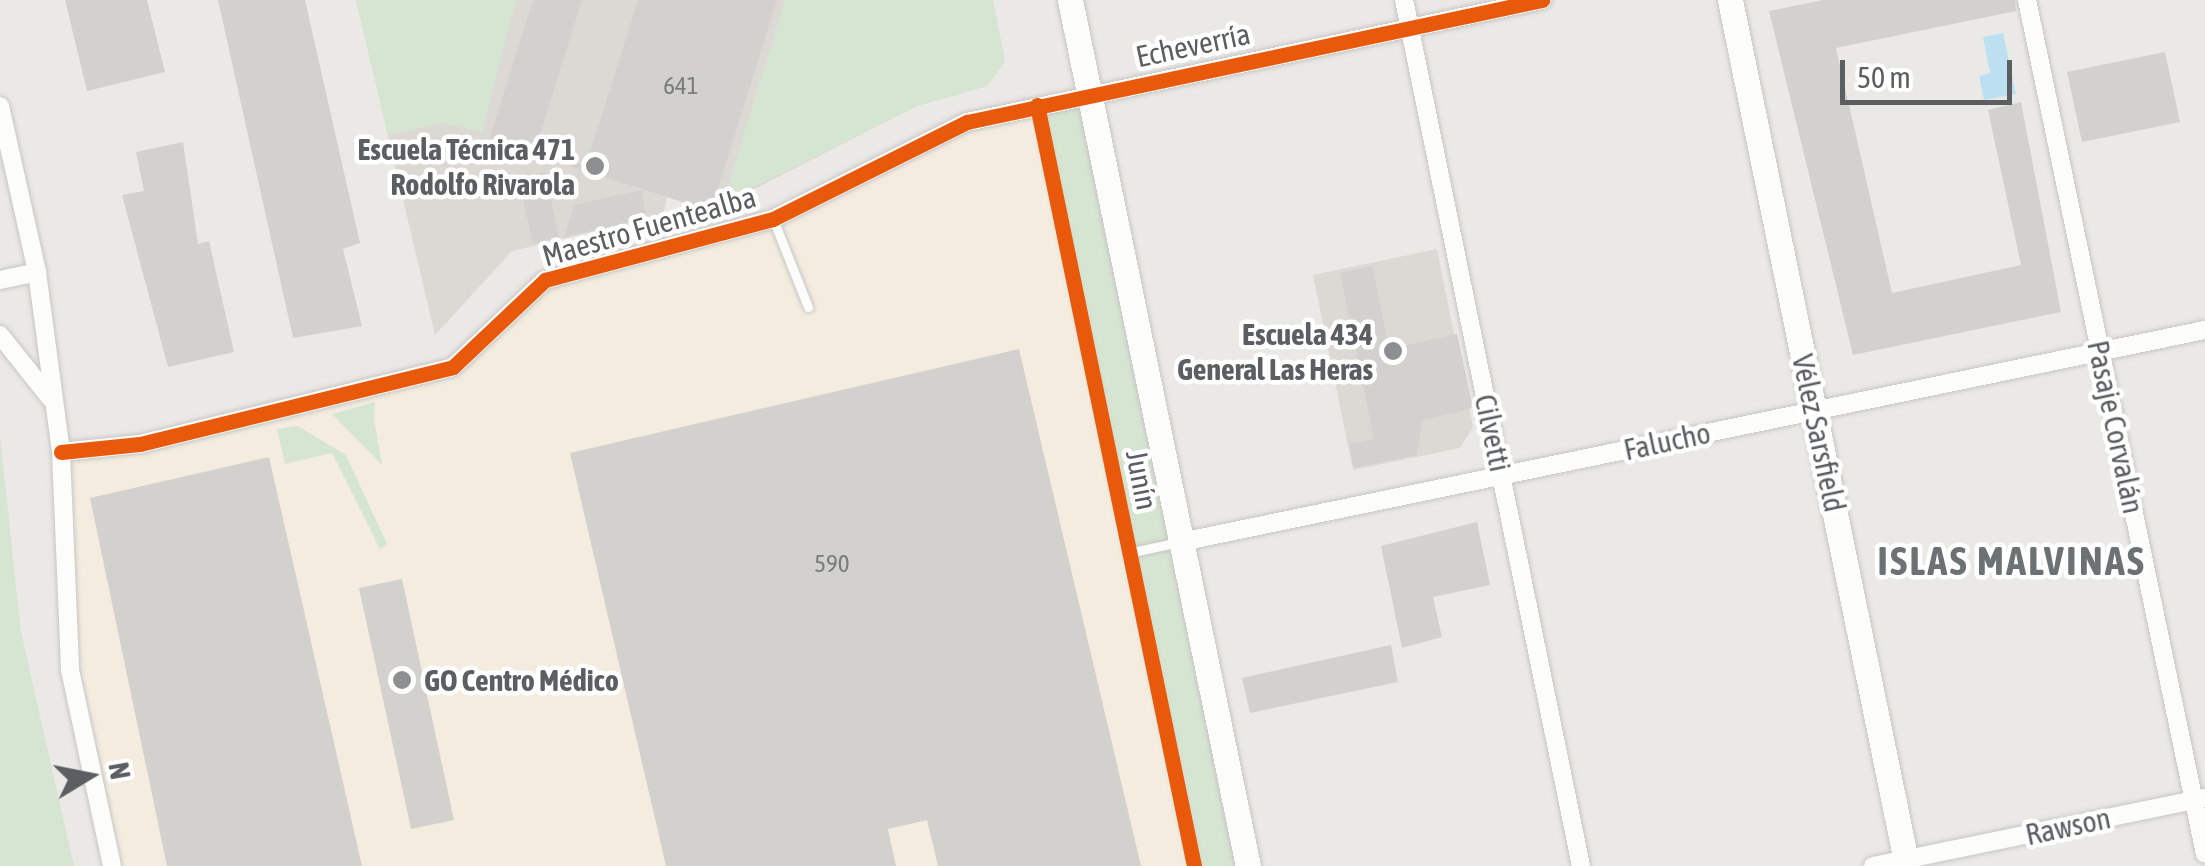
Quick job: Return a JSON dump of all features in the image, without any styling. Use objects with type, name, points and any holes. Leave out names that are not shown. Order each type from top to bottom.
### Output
[{"type":"main road","name":"Junín","points":[[1070,0],[1248,866]]},
{"type":"main road","name":"Vélez Sarsfield","points":[[1730,0],[1907,863]]},
{"type":"street","name":"Cilvetti","points":[[1404,0],[1581,866]]},
{"type":"street","name":"Echeverría","points":[[1089,94],[1542,0]]},
{"type":"street","name":"Pasaje Corvalán","points":[[2027,0],[2100,352],[2200,799],[2205,854]]},
{"type":"street","name":"Maestro Fuentealba","points":[[62,452],[140,444],[453,368],[546,280],[773,219],[967,122],[1089,94]]},
{"type":"street","points":[[0,106],[37,272],[51,400],[62,452],[70,670],[112,866]]},
{"type":"street","points":[[0,280],[37,272]]},
{"type":"street","name":"Falucho","points":[[1181,542],[2205,330]]},
{"type":"street","points":[[0,335],[51,400]]},
{"type":"street","name":"Rawson","points":[[1873,866],[1907,863],[2200,799]]},
{"type":"lane","name":"Junín","points":[[1037,105],[1194,866]]},
{"type":"lane","points":[[773,219],[808,307]]},
{"type":"lane","name":"Falucho","points":[[1128,552],[1181,542]]},
{"type":"shaded area","name":"Escuela Técnica 471 Rodolfo Rivarola","points":[[356,0],[993,0],[1005,62],[987,86],[917,106],[711,211],[667,197],[663,215],[512,251],[435,335]]},
{"type":"shaded area","points":[[1037,105],[1194,866],[112,866],[70,670],[61,452],[453,367],[545,280],[773,219],[967,122]]},
{"type":"shaded area","name":"Escuela 434 General Las Heras","points":[[1437,249],[1473,427],[1460,448],[1353,470],[1313,275]]},
{"type":"green space","points":[[356,0],[516,0],[482,132],[443,123],[388,135]]},
{"type":"green space","points":[[785,0],[993,0],[1005,62],[987,86],[917,106],[723,202]]},
{"type":"green space","points":[[1089,94],[1248,866],[1194,866],[1037,105]]},
{"type":"green space","points":[[375,402],[374,419],[382,465],[332,414]]},
{"type":"green space","points":[[298,426],[346,455],[387,544],[380,549],[332,453],[285,464],[277,429]]},
{"type":"green space","points":[[0,436],[21,632],[74,866],[0,866]]},
{"type":"water","points":[[2003,33],[2016,94],[1984,100],[1979,76],[1990,73],[1983,37]]},
{"type":"building","points":[[65,0],[147,0],[165,72],[87,91]]},
{"type":"building","points":[[218,0],[305,0],[360,243],[343,249],[362,326],[293,338]]},
{"type":"building","points":[[533,0],[582,0],[534,154],[489,140]]},
{"type":"building","points":[[638,0],[777,0],[711,211],[570,166],[587,162]]},
{"type":"building","points":[[1823,0],[2015,0],[2016,11],[1836,48],[1892,293],[2021,265],[1988,110],[2021,102],[2061,312],[1853,355],[1769,11]]},
{"type":"building","points":[[2165,52],[2180,122],[2082,142],[2067,72]]},
{"type":"building","points":[[183,142],[198,244],[209,241],[234,352],[168,367],[122,195],[144,191],[136,152]]},
{"type":"building","points":[[545,172],[559,238],[533,243],[518,178]]},
{"type":"building","points":[[641,190],[647,218],[564,237],[574,205]]},
{"type":"building","points":[[1372,266],[1389,349],[1457,334],[1473,408],[1423,420],[1417,455],[1354,468],[1349,444],[1374,439],[1340,273]]},
{"type":"building","points":[[1019,349],[1141,866],[938,866],[927,820],[888,829],[896,866],[666,866],[570,453]]},
{"type":"building","points":[[269,457],[362,866],[167,866],[90,498]]},
{"type":"building","points":[[1477,522],[1490,585],[1433,597],[1442,637],[1402,648],[1381,546]]},
{"type":"building","name":"GO Centro Médico","points":[[402,579],[454,820],[411,829],[359,588]]},
{"type":"building","points":[[1391,645],[1398,682],[1250,713],[1242,678]]},
{"type":"cycle path","points":[[61,452],[140,444],[453,367],[545,280],[773,219],[967,122],[1542,0]]},
{"type":"cycle path","points":[[1037,105],[1194,866]]},
{"type":"place","name":"Escuela Técnica 471 Rodolfo Rivarola","points":[[595,166]]},
{"type":"place","name":"Escuela 434 General Las Heras","points":[[1393,351]]},
{"type":"place","name":"GO Centro Médico","points":[[402,680]]},
{"type":"district","name":"ISLAS MALVINAS","points":[[2012,561]]}]
